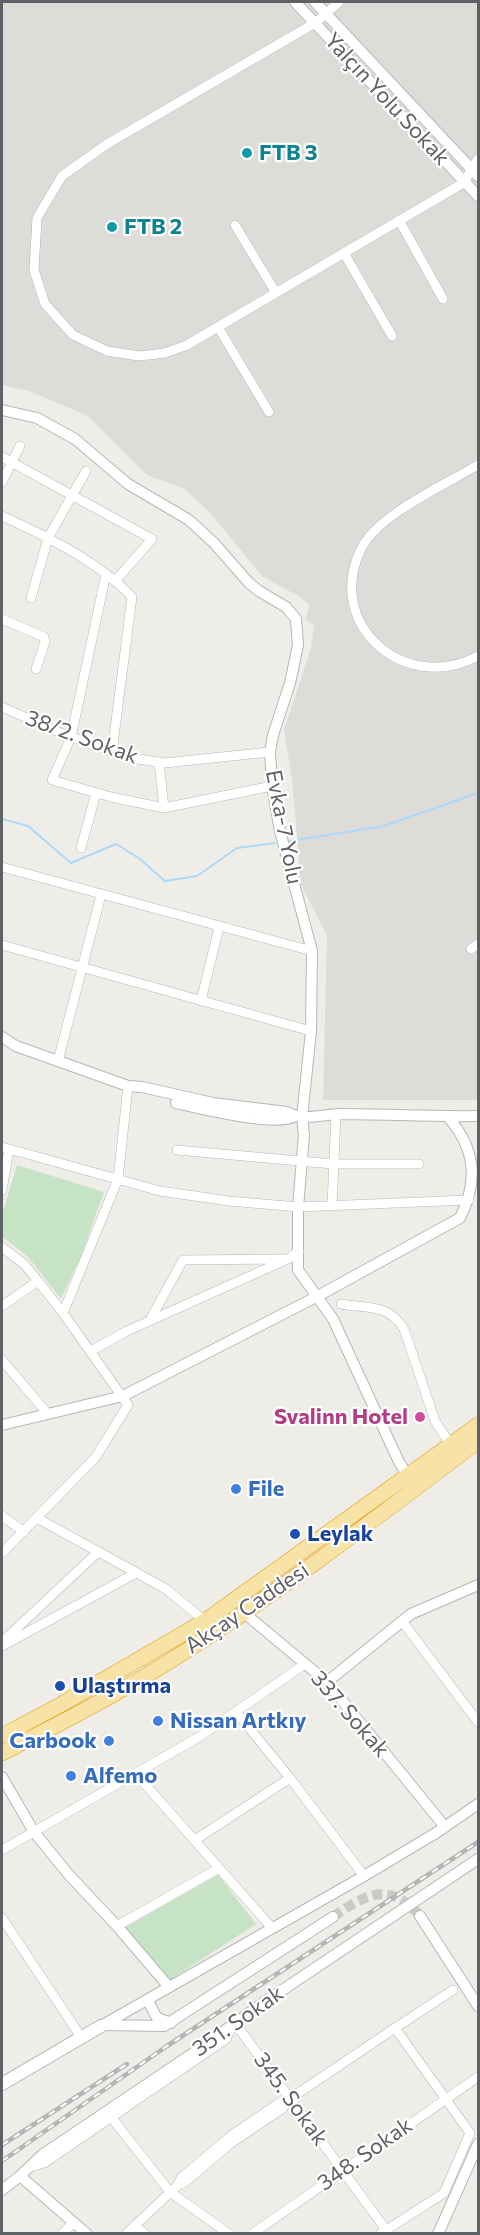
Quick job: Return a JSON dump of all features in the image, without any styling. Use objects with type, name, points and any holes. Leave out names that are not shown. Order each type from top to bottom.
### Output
[{"type":"highway","name":"Akçay Caddesi","points":[[2,1736],[63,1704],[205,1621],[478,1425]]},
{"type":"highway","name":"Akçay Caddesi","points":[[2,1753],[76,1715],[168,1662],[350,1538],[478,1441]]},
{"type":"main road","points":[[2,2084],[101,2026]]},
{"type":"street","name":"Yalçın Yolu Sokak","points":[[295,2],[478,196]]},
{"type":"street","name":"Yalçın Yolu Sokak","points":[[315,2],[475,173]]},
{"type":"street","points":[[339,2],[315,23],[107,144],[62,176],[37,218],[33,270],[45,304],[73,335],[107,351],[139,356],[165,353],[187,345],[465,182],[475,173],[478,159]]},
{"type":"street","points":[[399,220],[443,299]]},
{"type":"street","points":[[235,225],[276,293]]},
{"type":"street","points":[[344,253],[392,336]]},
{"type":"street","points":[[218,327],[269,412]]},
{"type":"street","name":"Evka-7 Yolu","points":[[2,410],[37,418],[75,438],[128,484],[189,520],[214,543],[249,583],[292,611],[298,626],[298,645],[290,683],[273,735],[270,752],[272,786],[280,831],[312,951],[311,1031],[299,1117],[303,1135],[298,1207],[298,1270],[333,1319],[399,1462],[407,1474]]},
{"type":"street","points":[[2,482],[20,446]]},
{"type":"street","points":[[2,457],[152,539],[116,580]]},
{"type":"street","points":[[478,465],[401,509],[373,531],[361,548],[352,574],[351,594],[359,622],[376,644],[391,656],[411,666],[432,669],[460,664],[478,656]]},
{"type":"street","points":[[31,598],[48,538],[86,471]]},
{"type":"street","points":[[2,516],[48,538],[116,580],[132,597],[112,752]]},
{"type":"street","points":[[106,574],[71,737],[52,780],[96,793],[164,808],[272,786]]},
{"type":"street","points":[[2,619],[44,637],[45,642],[36,669]]},
{"type":"street","name":"38/2. Sokak","points":[[2,707],[71,737],[125,757],[159,762],[270,752]]},
{"type":"street","points":[[159,762],[164,808]]},
{"type":"street","points":[[81,848],[96,793]]},
{"type":"street","points":[[2,867],[312,951]]},
{"type":"street","points":[[58,1061],[101,895]]},
{"type":"street","points":[[201,1001],[219,927]]},
{"type":"street","points":[[2,945],[311,1031]]},
{"type":"street","points":[[2,1037],[16,1046]]},
{"type":"street","points":[[2,1044],[16,1046],[131,1087],[142,1094],[248,1118],[289,1120],[336,1114],[478,1116]]},
{"type":"street","points":[[63,1312],[118,1179],[131,1087]]},
{"type":"street","points":[[332,1206],[336,1114]]},
{"type":"street","points":[[2,1425],[123,1396],[316,1297],[460,1218],[469,1200],[473,1175],[470,1154],[459,1130],[448,1117]]},
{"type":"street","points":[[2,1190],[5,1148],[160,1191],[230,1201],[298,1207],[469,1200]]},
{"type":"street","points":[[177,1150],[333,1164],[419,1164]]},
{"type":"street","points":[[2,1247],[24,1264],[63,1312],[128,1405],[95,1458],[2,1553]]},
{"type":"street","points":[[91,1351],[150,1320],[299,1251]]},
{"type":"street","points":[[150,1320],[183,1260],[288,1258]]},
{"type":"street","points":[[2,1306],[38,1281]]},
{"type":"street","points":[[340,1304],[384,1309],[399,1322],[404,1329],[435,1421],[450,1444]]},
{"type":"street","points":[[2,1360],[48,1414]]},
{"type":"street","points":[[2,1516],[24,1532]]},
{"type":"street","points":[[38,1518],[166,1589],[205,1621]]},
{"type":"street","points":[[2,1642],[98,1552]]},
{"type":"street","points":[[2,1646],[136,1573]]},
{"type":"street","points":[[327,1682],[411,1614],[478,1585]]},
{"type":"street","name":"337. Sokak","points":[[243,1612],[327,1682],[445,1827]]},
{"type":"street","points":[[402,1621],[478,1722]]},
{"type":"street","points":[[2,1850],[199,1737],[306,1664]]},
{"type":"street","points":[[236,1712],[290,1778],[364,1876]]},
{"type":"street","points":[[136,1774],[272,1928]]},
{"type":"street","points":[[2,1777],[34,1832],[69,1875],[117,1926],[169,1987]]},
{"type":"street","points":[[195,1840],[290,1778]]},
{"type":"street","points":[[101,2026],[364,1876],[445,1827],[478,1804]]},
{"type":"street","name":"351. Sokak","points":[[2,2190],[42,2155],[109,2114],[233,2024],[478,1859]]},
{"type":"street","points":[[117,1926],[219,1868]]},
{"type":"street","points":[[420,1916],[478,2006]]},
{"type":"street","points":[[101,2026],[132,2025],[157,2028],[171,2023],[333,1917]]},
{"type":"street","points":[[2,1918],[81,2037]]},
{"type":"street","points":[[126,2234],[174,2189],[231,2143],[283,2108],[289,2099],[453,1990]]},
{"type":"street","points":[[148,2001],[157,2018],[171,2023]]},
{"type":"street","points":[[130,2010],[144,2022],[157,2028]]},
{"type":"street","points":[[130,2010],[132,2025]]},
{"type":"street","name":"345. Sokak","points":[[233,2024],[342,2169],[386,2232]]},
{"type":"street","points":[[386,2232],[444,2193],[470,2133],[395,2028]]},
{"type":"street","name":"348. Sokak","points":[[252,2234],[342,2169],[478,2077]]},
{"type":"street","points":[[109,2114],[174,2189],[229,2234]]},
{"type":"street","points":[[438,2234],[478,2144]]},
{"type":"street","points":[[20,2176],[87,2234]]},
{"type":"street","points":[[62,2234],[73,2223]]},
{"type":"street","points":[[134,2226],[145,2234]]},
{"type":"shaded area","points":[[2,2],[478,2],[478,1100],[323,1100],[327,935],[301,885],[292,778],[284,730],[311,648],[314,625],[306,620],[309,605],[300,597],[262,576],[211,514],[185,489],[147,475],[88,416],[29,391],[2,385]]},
{"type":"green space","points":[[17,1165],[104,1192],[81,1256],[61,1299],[29,1258],[2,1236],[2,1215]]},
{"type":"green space","points":[[218,1875],[256,1924],[170,1980],[124,1928]]},
{"type":"waterway","points":[[290,841],[384,826],[478,793]]},
{"type":"waterway","points":[[2,819],[28,826],[71,863],[116,844],[140,859],[165,881],[197,876],[237,848],[275,843]]},
{"type":"tunnel","points":[[333,1917],[355,1902],[377,1895],[398,1898],[420,1916]]},
{"type":"railway","points":[[2,2161],[167,2046],[478,1842]]},
{"type":"railway","points":[[2,2145],[127,2064]]},
{"type":"place","name":"FTB 3","points":[[247,153]]},
{"type":"place","name":"FTB 2","points":[[112,227]]},
{"type":"place","name":"Svalinn Hotel","points":[[420,1417]]},
{"type":"place","name":"File","points":[[236,1489]]},
{"type":"place","name":"Leylak","points":[[295,1534]]},
{"type":"place","name":"Ulaştırma","points":[[60,1686]]},
{"type":"place","name":"Nissan Artkıy","points":[[158,1721]]},
{"type":"place","name":"Carbook","points":[[109,1741]]},
{"type":"place","name":"Alfemo","points":[[71,1776]]}]
